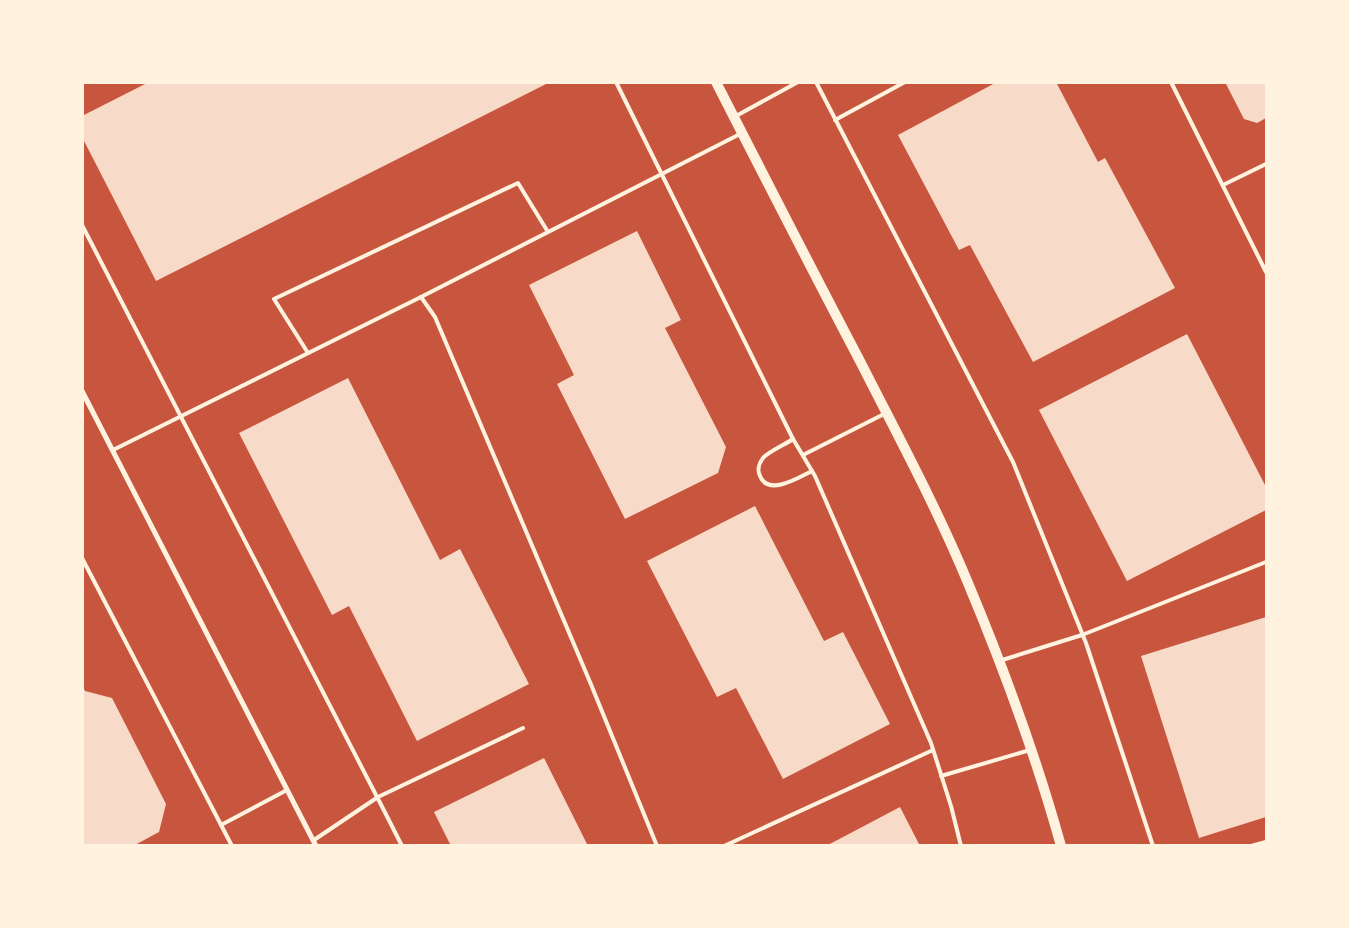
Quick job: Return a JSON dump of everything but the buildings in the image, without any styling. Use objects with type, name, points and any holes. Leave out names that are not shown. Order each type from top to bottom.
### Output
[{"type":"main road","points":[[716,82],[942,523],[999,660],[1031,750],[1061,846]]},
{"type":"street","points":[[82,391],[315,843]]},
{"type":"lane","points":[[616,82],[793,439],[812,471],[933,750],[951,806],[961,846]]},
{"type":"lane","points":[[734,117],[798,82]]},
{"type":"lane","points":[[816,82],[1013,462],[1082,635],[1153,846]]},
{"type":"lane","points":[[835,120],[905,82]]},
{"type":"lane","points":[[1171,82],[1266,272]]},
{"type":"lane","points":[[113,450],[421,297],[742,134]]},
{"type":"lane","points":[[1223,185],[1266,164]]},
{"type":"lane","points":[[308,353],[274,300],[518,183],[548,232]]},
{"type":"lane","points":[[82,224],[180,417],[325,693],[402,846]]},
{"type":"lane","points":[[421,297],[435,317],[590,682],[657,846]]},
{"type":"lane","points":[[803,455],[886,413]]},
{"type":"lane","points":[[793,439],[765,456],[758,467],[758,474],[761,480],[767,484],[777,486],[812,471]]},
{"type":"lane","points":[[82,558],[232,846]]},
{"type":"lane","points":[[999,660],[1082,635],[1266,562]]},
{"type":"lane","points":[[315,843],[378,797],[524,728]]},
{"type":"lane","points":[[724,846],[933,750]]},
{"type":"lane","points":[[941,776],[1031,750]]},
{"type":"lane","points":[[222,825],[287,790]]},
{"type":"lane","points":[[1251,846],[1266,842]]}]
